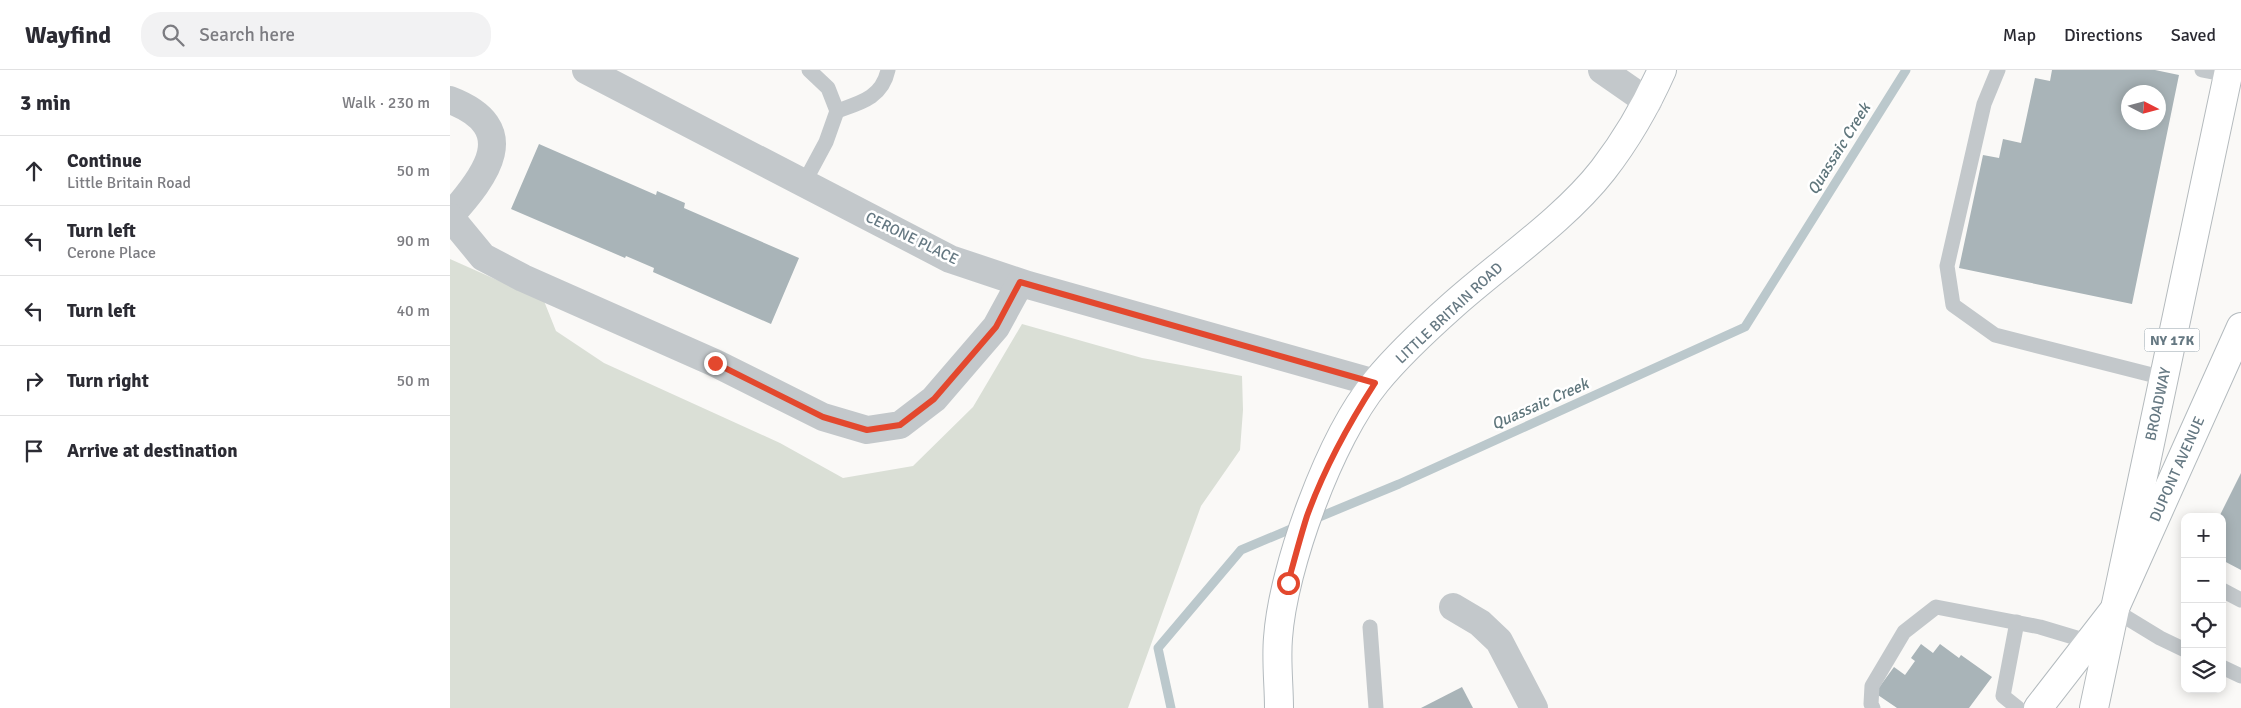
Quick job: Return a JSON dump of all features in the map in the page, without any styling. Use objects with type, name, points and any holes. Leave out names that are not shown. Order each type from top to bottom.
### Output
[{"type":"street","name":"CERONE PLACE","points":[[586,70],[950,259],[1020,282],[1375,383]]},
{"type":"street","points":[[1602,70],[1648,102]]},
{"type":"street","name":"LITTLE BRITAIN ROAD","points":[[1279,708],[1278,638],[1288,583],[1307,516],[1326,470],[1352,419],[1375,383],[1447,310],[1574,201],[1602,172],[1630,133],[1648,102],[1662,70]]},
{"type":"street","name":"BROADWAY","points":[[2094,708],[2164,378],[2220,72]]},
{"type":"street","points":[[450,100],[474,113],[492,135],[493,148],[491,159],[481,179],[450,216],[483,258],[522,278],[715,363],[823,417],[867,430],[900,425],[934,399],[996,327],[1020,282]]},
{"type":"street","name":"DUPONT AVENUE","points":[[2114,610],[2241,327]]},
{"type":"street","points":[[1453,606],[1480,623],[1499,641],[1534,708]]},
{"type":"street","points":[[2038,708],[2114,610]]},
{"type":"lane","points":[[804,183],[826,142],[836,111],[828,88],[809,70]]},
{"type":"lane","points":[[836,111],[870,99],[886,79],[888,70]]},
{"type":"lane","points":[[1998,70],[1984,104],[1947,266],[1953,305],[1996,336],[2164,378]]},
{"type":"lane","points":[[2226,592],[2241,600]]},
{"type":"lane","points":[[1873,708],[1871,704],[1872,686],[1904,632],[1936,607],[2040,627],[2090,642]]},
{"type":"lane","points":[[2114,610],[2160,638],[2181,648]]},
{"type":"lane","points":[[2016,622],[2003,696],[2018,708]]},
{"type":"lane","points":[[1370,627],[1376,708]]},
{"type":"lane","points":[[2226,669],[2241,676]]},
{"type":"shaded area","points":[[450,259],[544,301],[556,331],[604,363],[780,443],[843,478],[913,466],[973,407],[1022,324],[1142,358],[1242,376],[1243,410],[1240,450],[1201,506],[1128,708],[450,708]]},
{"type":"building","points":[[2052,70],[2155,70],[2179,75],[2132,304],[1959,268],[1983,155],[1999,158],[2003,139],[2021,143],[2035,78],[2050,81]]},
{"type":"building","points":[[539,144],[656,195],[657,191],[685,203],[684,208],[799,258],[771,324],[653,272],[654,268],[626,256],[625,258],[511,209]]},
{"type":"building","points":[[2241,473],[2241,570],[2226,562],[2226,513],[2221,513]]},
{"type":"building","points":[[1921,644],[1933,653],[1940,644],[1959,658],[1961,655],[1992,677],[1969,708],[1897,708],[1875,693],[1894,667],[1905,675],[1915,661],[1911,658]]},
{"type":"building","points":[[1462,687],[1473,708],[1421,708]]},
{"type":"waterway","name":"Quassaic Creek","points":[[1312,520],[1399,484],[1745,327],[1906,70]]},
{"type":"waterway","name":"Quassaic Creek","points":[[1171,708],[1158,648],[1241,550],[1298,526]]},
{"type":"route","points":[[715,363],[823,417],[867,430],[900,425],[934,399],[996,327],[1020,282],[1375,383],[1352,419],[1326,470],[1307,516],[1288,583]]}]
